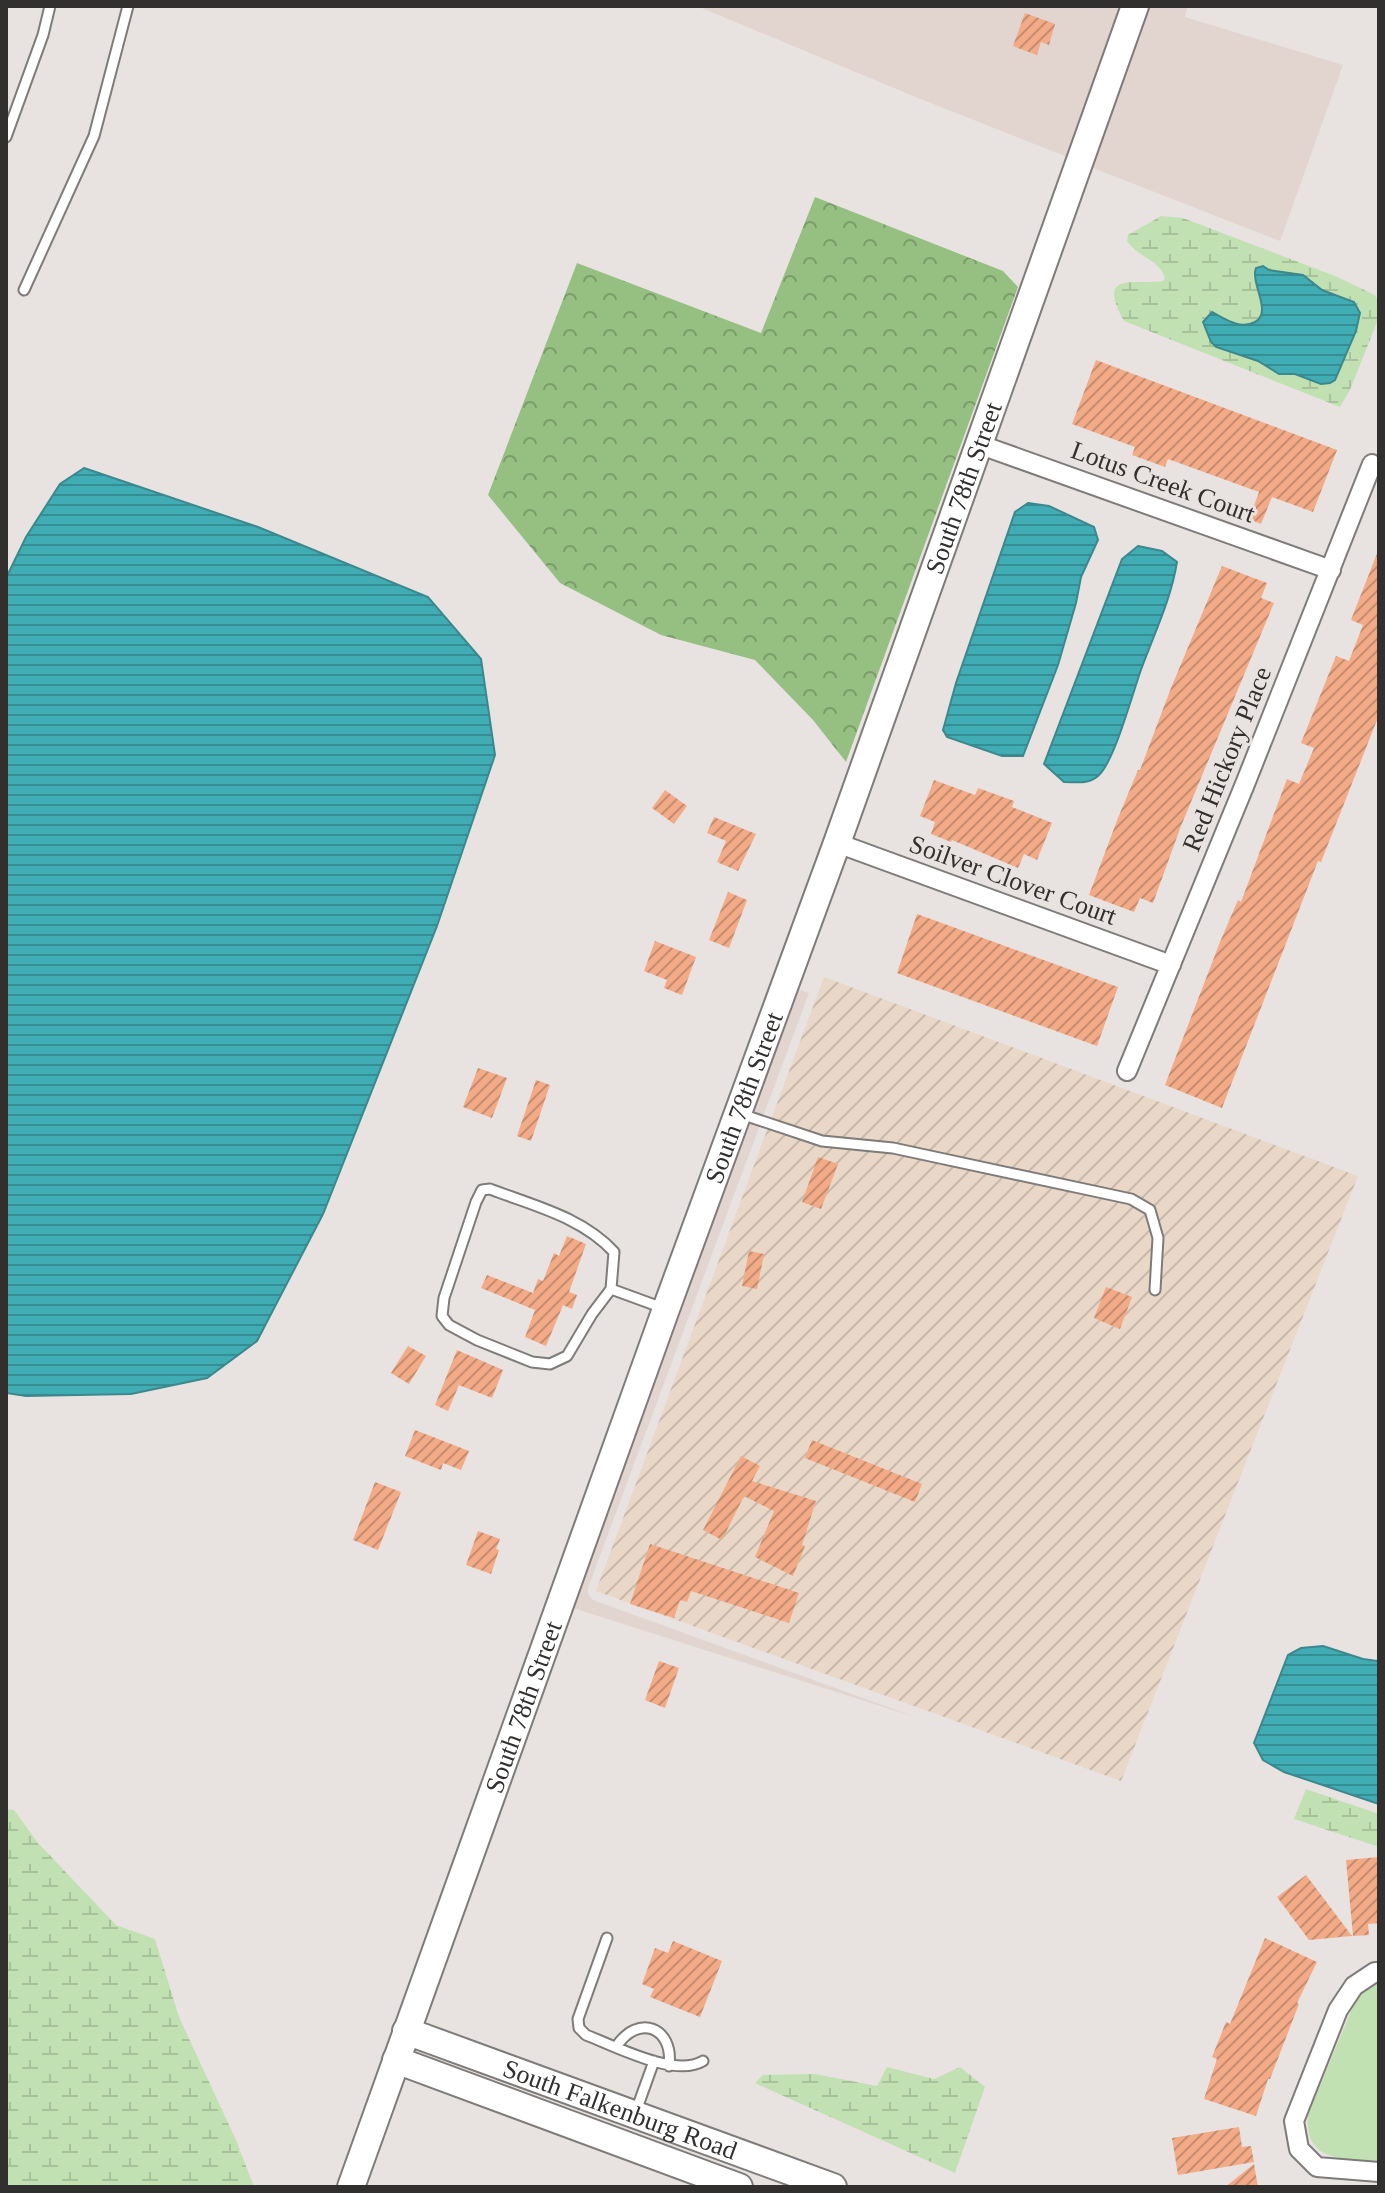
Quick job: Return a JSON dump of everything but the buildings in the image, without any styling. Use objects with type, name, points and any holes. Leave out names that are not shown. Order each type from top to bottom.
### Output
[{"type":"street","name":"South 78th Street","points":[[351,2187],[837,843],[1135,6]]},
{"type":"street","name":"Lotus Creek Court","points":[[978,444],[1331,570]]},
{"type":"street","name":"Red Hickory Place","points":[[1127,1071],[1372,464]]},
{"type":"street","name":"Soilver Clover Court","points":[[837,843],[1171,965]]},
{"type":"street","points":[[1379,1972],[1354,1986],[1338,2010],[1294,2121],[1299,2149],[1317,2167],[1379,2172]]},
{"type":"street","name":"South Falkenburg Road","points":[[406,2031],[833,2187]]},
{"type":"street","name":"South Falkenburg Road","points":[[396,2060],[739,2187]]},
{"type":"lane","points":[[6,137],[43,35],[50,6]]},
{"type":"lane","points":[[24,290],[94,136],[128,6]]},
{"type":"lane","points":[[738,1113],[822,1141],[893,1148],[1131,1199],[1150,1210],[1158,1238],[1155,1290]]},
{"type":"lane","points":[[490,1189],[582,1224],[601,1237],[614,1252],[611,1289],[567,1356],[550,1364],[532,1362],[477,1340],[449,1325],[442,1316],[444,1298],[482,1190],[490,1189]]},
{"type":"lane","points":[[611,1289],[666,1309]]},
{"type":"lane","points":[[607,1938],[578,2019],[579,2028],[586,2035],[669,2066],[694,2066],[703,2061]]},
{"type":"lane","points":[[616,2047],[630,2030],[639,2026],[651,2028],[668,2043],[671,2054],[669,2066]]},
{"type":"lane","points":[[634,2114],[654,2061]]},
{"type":"shaded area","points":[[697,6],[1124,6],[1070,158]]},
{"type":"shaded area","points":[[1146,6],[1188,6],[1185,17],[1343,65],[1280,241],[1088,166]]},
{"type":"shaded area","points":[[824,977],[1358,1176],[1121,1781],[596,1591]]},
{"type":"shaded area","points":[[794,988],[809,993],[588,1594],[593,1600],[918,1718],[570,1607]]},
{"type":"green space","points":[[815,197],[1003,271],[1018,287],[846,762],[813,720],[755,660],[661,635],[560,583],[488,495],[577,263],[761,333]]},
{"type":"green space","points":[[1161,216],[1183,218],[1335,276],[1375,295],[1379,302],[1379,317],[1350,390],[1340,407],[1124,321],[1116,305],[1116,287],[1130,282],[1163,281],[1165,278],[1158,266],[1131,246],[1127,241],[1128,235]],"holes":[[[1263,266],[1269,270],[1303,275],[1322,290],[1338,295],[1356,331],[1335,380],[1330,383],[1321,384],[1295,374],[1279,374],[1258,361],[1216,347],[1213,312],[1240,324],[1254,324],[1259,320],[1262,309],[1253,276]]]},
{"type":"green space","points":[[1306,1789],[1379,1814],[1379,1847],[1294,1819]]},
{"type":"green space","points":[[6,1809],[14,1810],[38,1843],[116,1925],[155,1939],[179,2017],[236,2140],[254,2187],[6,2187]]},
{"type":"green space","points":[[1377,1984],[1379,2161],[1340,2158],[1319,2150],[1312,2142],[1308,2115],[1353,2006],[1362,1991]]},
{"type":"green space","points":[[887,2067],[934,2079],[960,2067],[985,2087],[955,2173],[755,2083],[763,2075],[815,2074],[877,2086]]},
{"type":"water","points":[[1263,266],[1269,270],[1303,275],[1322,290],[1354,302],[1360,313],[1356,331],[1335,380],[1321,384],[1295,374],[1279,374],[1258,361],[1216,347],[1211,342],[1203,322],[1212,312],[1244,325],[1260,317],[1262,304],[1255,274],[1256,268]]},
{"type":"water","points":[[84,468],[258,527],[428,597],[481,659],[495,755],[437,926],[323,1214],[257,1341],[207,1378],[131,1394],[26,1396],[6,1393],[6,578],[26,537],[60,484]]},
{"type":"water","points":[[1028,503],[1049,506],[1094,527],[1098,540],[1081,577],[1058,665],[1023,756],[1002,756],[947,737],[943,730],[1015,512]]},
{"type":"water","points":[[1138,546],[1162,551],[1177,562],[1167,602],[1105,767],[1091,780],[1064,782],[1044,764],[1122,559]]},
{"type":"water","points":[[1323,1646],[1363,1659],[1379,1659],[1379,1804],[1284,1772],[1263,1760],[1254,1743],[1288,1655],[1301,1648]]}]
